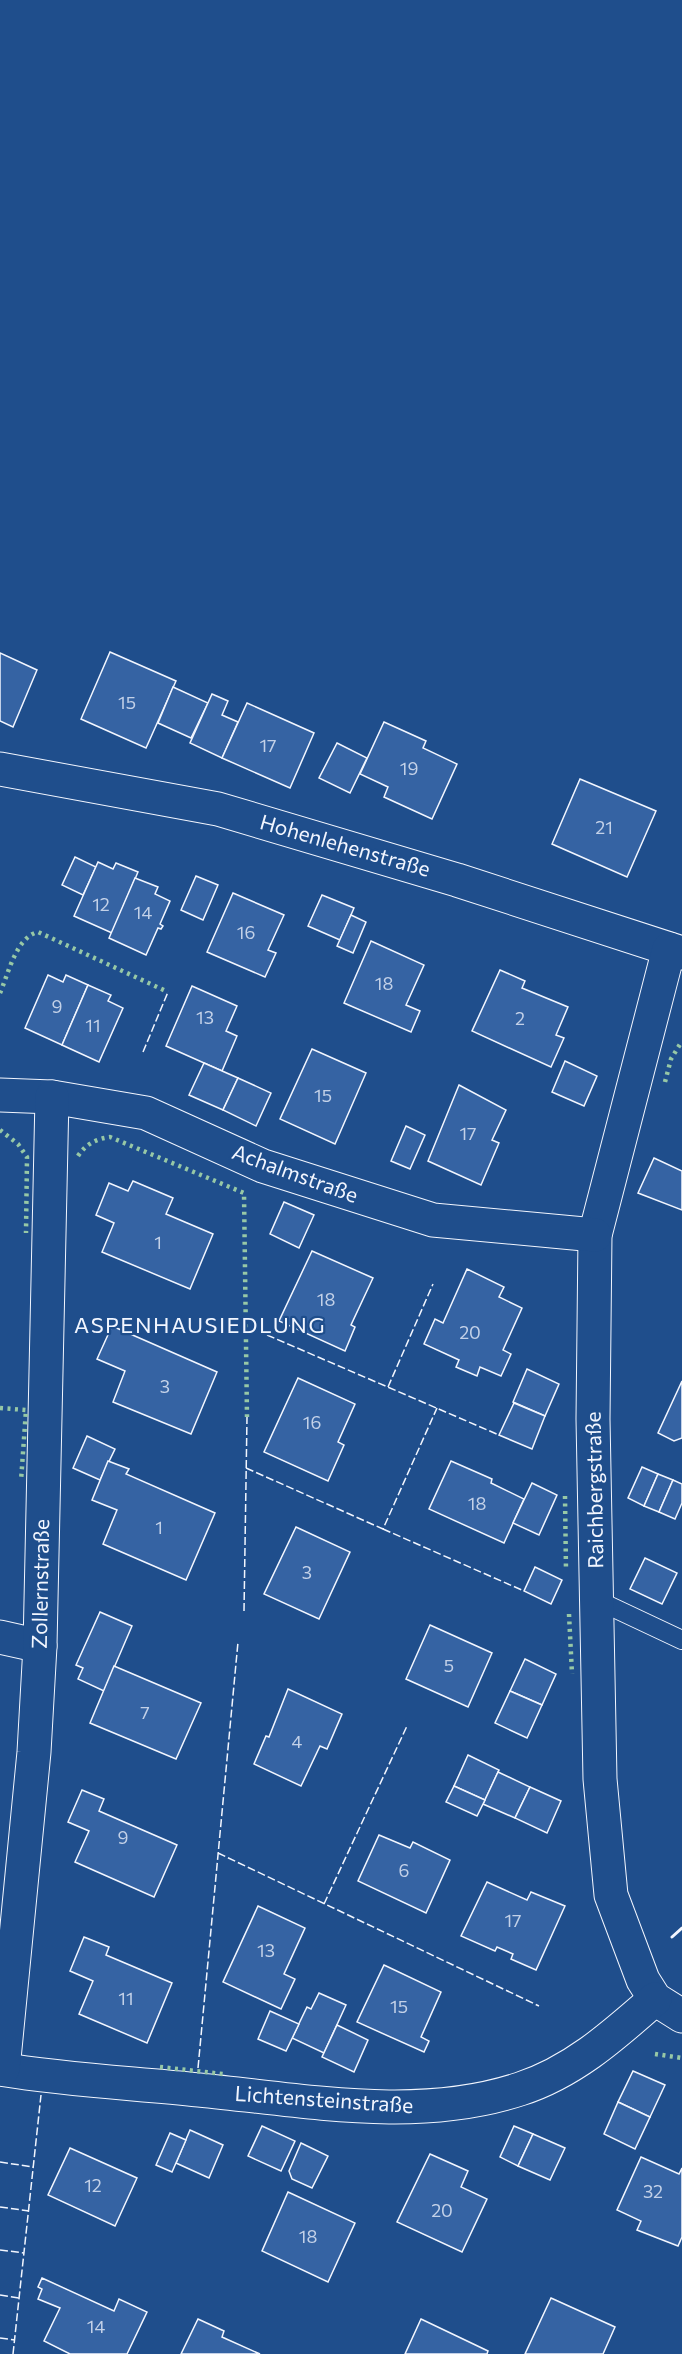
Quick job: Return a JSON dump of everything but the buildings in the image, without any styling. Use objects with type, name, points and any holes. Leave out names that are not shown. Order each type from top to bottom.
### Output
[{"type":"street","name":"Hohenlehenstraße","points":[[0,768],[218,809],[457,880],[675,951]]},
{"type":"street","name":"Raichbergstraße","points":[[669,2008],[643,1980],[611,1895],[600,1779],[593,1405],[595,1235],[675,951]]},
{"type":"street","name":"Achalmstraße","points":[[0,1095],[52,1097],[146,1113],[263,1166],[433,1220],[595,1235]]},
{"type":"street","name":"Zollernstraße","points":[[2,2069],[34,1752],[40,1646],[52,1097]]},
{"type":"street","points":[[0,1637],[40,1646]]},
{"type":"street","name":"Lichtensteinstraße","points":[[2,2069],[98,2082],[333,2103],[391,2107],[443,2106],[485,2099],[522,2089],[561,2071],[669,2008]]},
{"type":"lane","points":[[597,1600],[682,1640]]},
{"type":"hedge","points":[[0,993],[18,949],[30,935],[38,932],[168,992]]},
{"type":"hedge","points":[[665,1082],[671,1059],[682,1041]]},
{"type":"hedge","points":[[0,1130],[18,1144],[27,1157],[26,1233]]},
{"type":"hedge","points":[[78,1156],[92,1143],[110,1137],[244,1193],[247,1417]]},
{"type":"hedge","points":[[0,1408],[26,1410],[21,1481]]},
{"type":"hedge","points":[[565,1496],[566,1571]]},
{"type":"hedge","points":[[569,1614],[572,1674]]},
{"type":"hedge","points":[[655,2054],[682,2058]]},
{"type":"hedge","points":[[160,2067],[223,2074]]},
{"type":"fence","points":[[143,1052],[168,992]]},
{"type":"fence","points":[[388,1387],[433,1284]]},
{"type":"fence","points":[[267,1335],[499,1435]]},
{"type":"fence","points":[[246,1468],[383,1529],[437,1408]]},
{"type":"fence","points":[[244,1611],[247,1417]]},
{"type":"fence","points":[[383,1529],[524,1591]]},
{"type":"fence","points":[[198,2068],[238,1642]]},
{"type":"fence","points":[[324,1904],[407,1726]]},
{"type":"fence","points":[[218,1853],[539,2006]]},
{"type":"fence","points":[[13,2354],[41,2095]]},
{"type":"fence","points":[[0,2162],[33,2167]]},
{"type":"fence","points":[[0,2207],[29,2211]]},
{"type":"fence","points":[[0,2250],[24,2253]]},
{"type":"fence","points":[[0,2295],[19,2298]]},
{"type":"fence","points":[[0,2338],[15,2340]]},
{"type":"wall","points":[[672,1937],[682,1928]]},
{"type":"district","name":"ASPENHAUSIEDLUNG","points":[[200,1325]]}]
